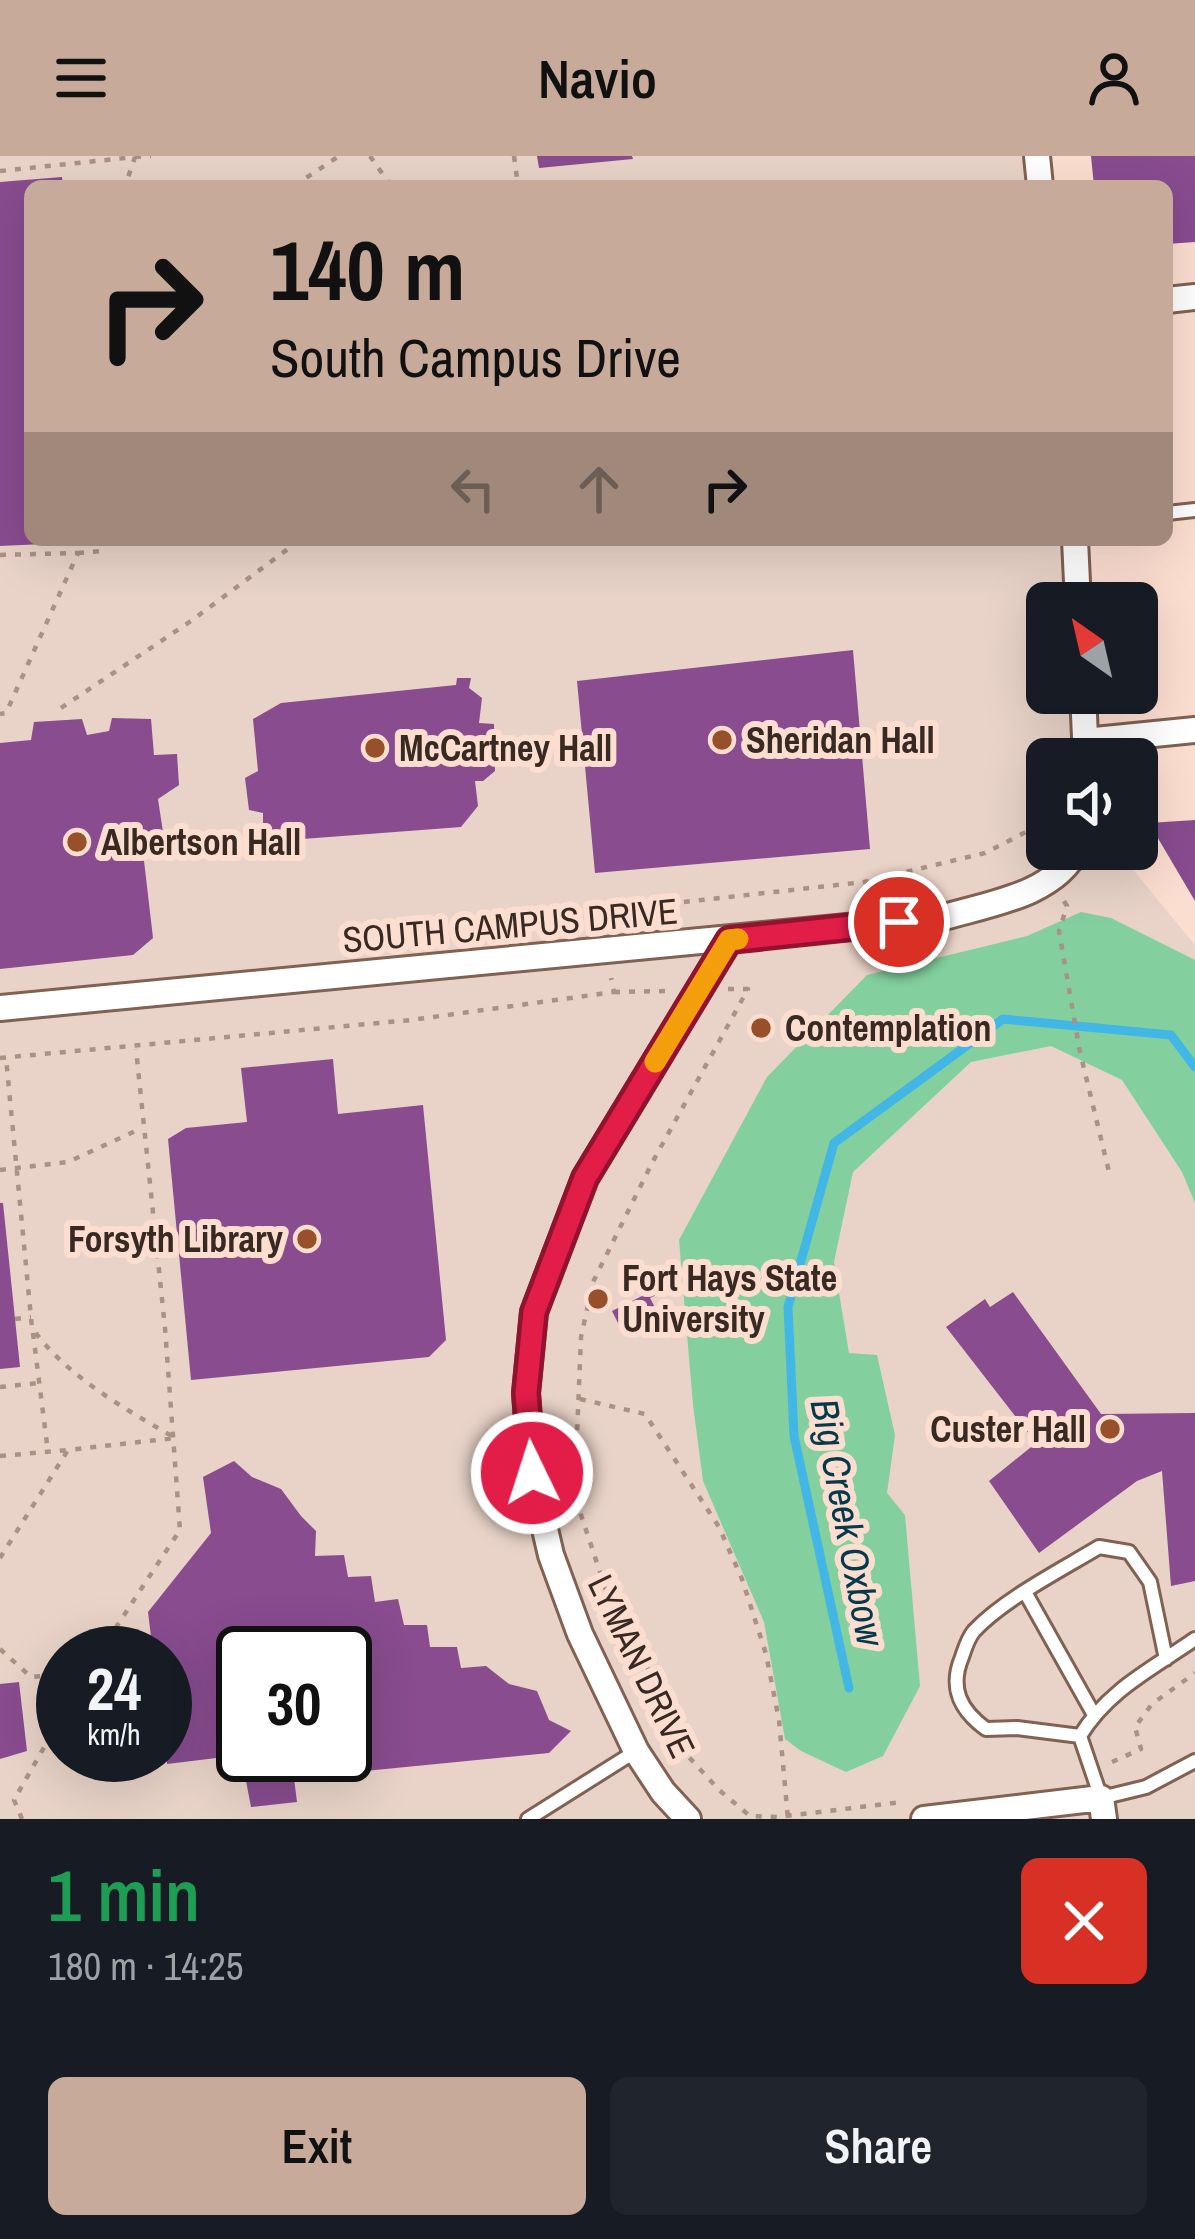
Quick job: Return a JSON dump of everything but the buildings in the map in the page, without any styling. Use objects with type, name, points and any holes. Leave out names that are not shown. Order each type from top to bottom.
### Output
[{"type":"street","points":[[1075,546],[1077,582]]},
{"type":"street","points":[[1151,738],[1195,730]]},
{"type":"street","points":[[1054,879],[1062,870]]},
{"type":"street","name":"SOUTH CAMPUS DRIVE","points":[[0,1009],[941,918],[1013,897],[1054,879]]},
{"type":"street","name":"LYMAN DRIVE","points":[[688,1819],[636,1751],[580,1634],[551,1555],[532,1473],[526,1393],[534,1312],[585,1178],[729,940]]},
{"type":"street","points":[[915,1810],[1102,1808]]},
{"type":"lane","points":[[1080,1736],[1017,1728],[986,1730],[967,1715],[957,1696],[957,1670],[970,1634],[1025,1592],[1099,1547],[1130,1552],[1150,1582],[1166,1659]]},
{"type":"lane","points":[[1025,1592],[1094,1713]]},
{"type":"lane","points":[[1080,1736],[1094,1713],[1123,1685],[1195,1639]]},
{"type":"lane","points":[[1080,1736],[1102,1808],[1195,1761]]},
{"type":"lane","points":[[528,1819],[636,1751]]},
{"type":"path","points":[[0,170],[151,156]]},
{"type":"path","points":[[303,180],[339,156]]},
{"type":"path","points":[[0,556],[101,551],[101,546]]},
{"type":"path","points":[[61,708],[292,546]]},
{"type":"path","points":[[0,714],[6,713],[78,553]]},
{"type":"path","points":[[614,992],[594,912],[879,878],[985,853],[1027,832],[1034,816],[1054,879]]},
{"type":"path","points":[[1059,931],[1080,1052],[1110,1176]]},
{"type":"path","points":[[48,1452],[3,1058],[411,1020],[614,992],[748,988],[593,1282],[581,1337],[579,1509],[610,1602],[667,1702],[676,1743],[719,1790],[751,1816],[915,1810]]},
{"type":"path","points":[[117,1626],[180,1530],[136,1046]]},
{"type":"path","points":[[0,1171],[68,1162],[145,1127]]},
{"type":"path","points":[[15,1318],[31,1317]]},
{"type":"path","points":[[32,1328],[43,1344],[97,1388],[175,1438]]},
{"type":"path","points":[[0,1387],[39,1383]]},
{"type":"path","points":[[579,1399],[645,1414],[719,1527],[766,1654],[779,1720],[788,1817]]},
{"type":"path","points":[[0,1456],[175,1438]]},
{"type":"path","points":[[0,1558],[68,1450]]},
{"type":"path","points":[[0,1649],[36,1677]]},
{"type":"path","points":[[1092,1771],[1142,1749],[1135,1727],[1152,1704],[1195,1673]]},
{"type":"path","points":[[22,1819],[14,1800],[36,1761]]},
{"type":"shaded area","name":"Fort Hays State University","points":[[0,156],[1040,156],[1042,180],[24,180],[24,546],[1068,546],[1071,582],[1026,582],[1026,714],[1081,714],[1082,738],[1026,738],[1026,870],[1133,870],[1195,945],[1195,1819],[0,1819]]},
{"type":"green space","points":[[1081,912],[1111,918],[1195,960],[1195,1203],[1182,1172],[1122,1080],[1051,1046],[971,1062],[853,1172],[834,1262],[849,1353],[877,1355],[895,1435],[887,1493],[905,1515],[920,1686],[883,1756],[846,1772],[785,1739],[764,1622],[703,1481],[679,1240],[767,1077],[867,975],[1027,936]]},
{"type":"waterway","name":"Big Creek Oxbow","points":[[849,1688],[794,1436],[788,1307],[834,1143],[1003,1019],[1171,1035],[1195,1067]]},
{"type":"slow traffic","points":[[655,1062],[729,940],[738,939]]},
{"type":"place","name":"Sheridan Hall","points":[[722,740]]},
{"type":"place","name":"McCartney Hall","points":[[375,748]]},
{"type":"place","name":"Albertson Hall","points":[[77,842]]},
{"type":"place","name":"Contemplation","points":[[761,1028]]},
{"type":"place","name":"Forsyth Library","points":[[307,1239]]},
{"type":"place","name":"Fort Hays State University","points":[[598,1299]]},
{"type":"place","name":"Custer Hall","points":[[1110,1429]]},
{"type":"route","points":[[532,1473],[526,1393],[534,1312],[585,1178],[729,940],[899,922]]}]
